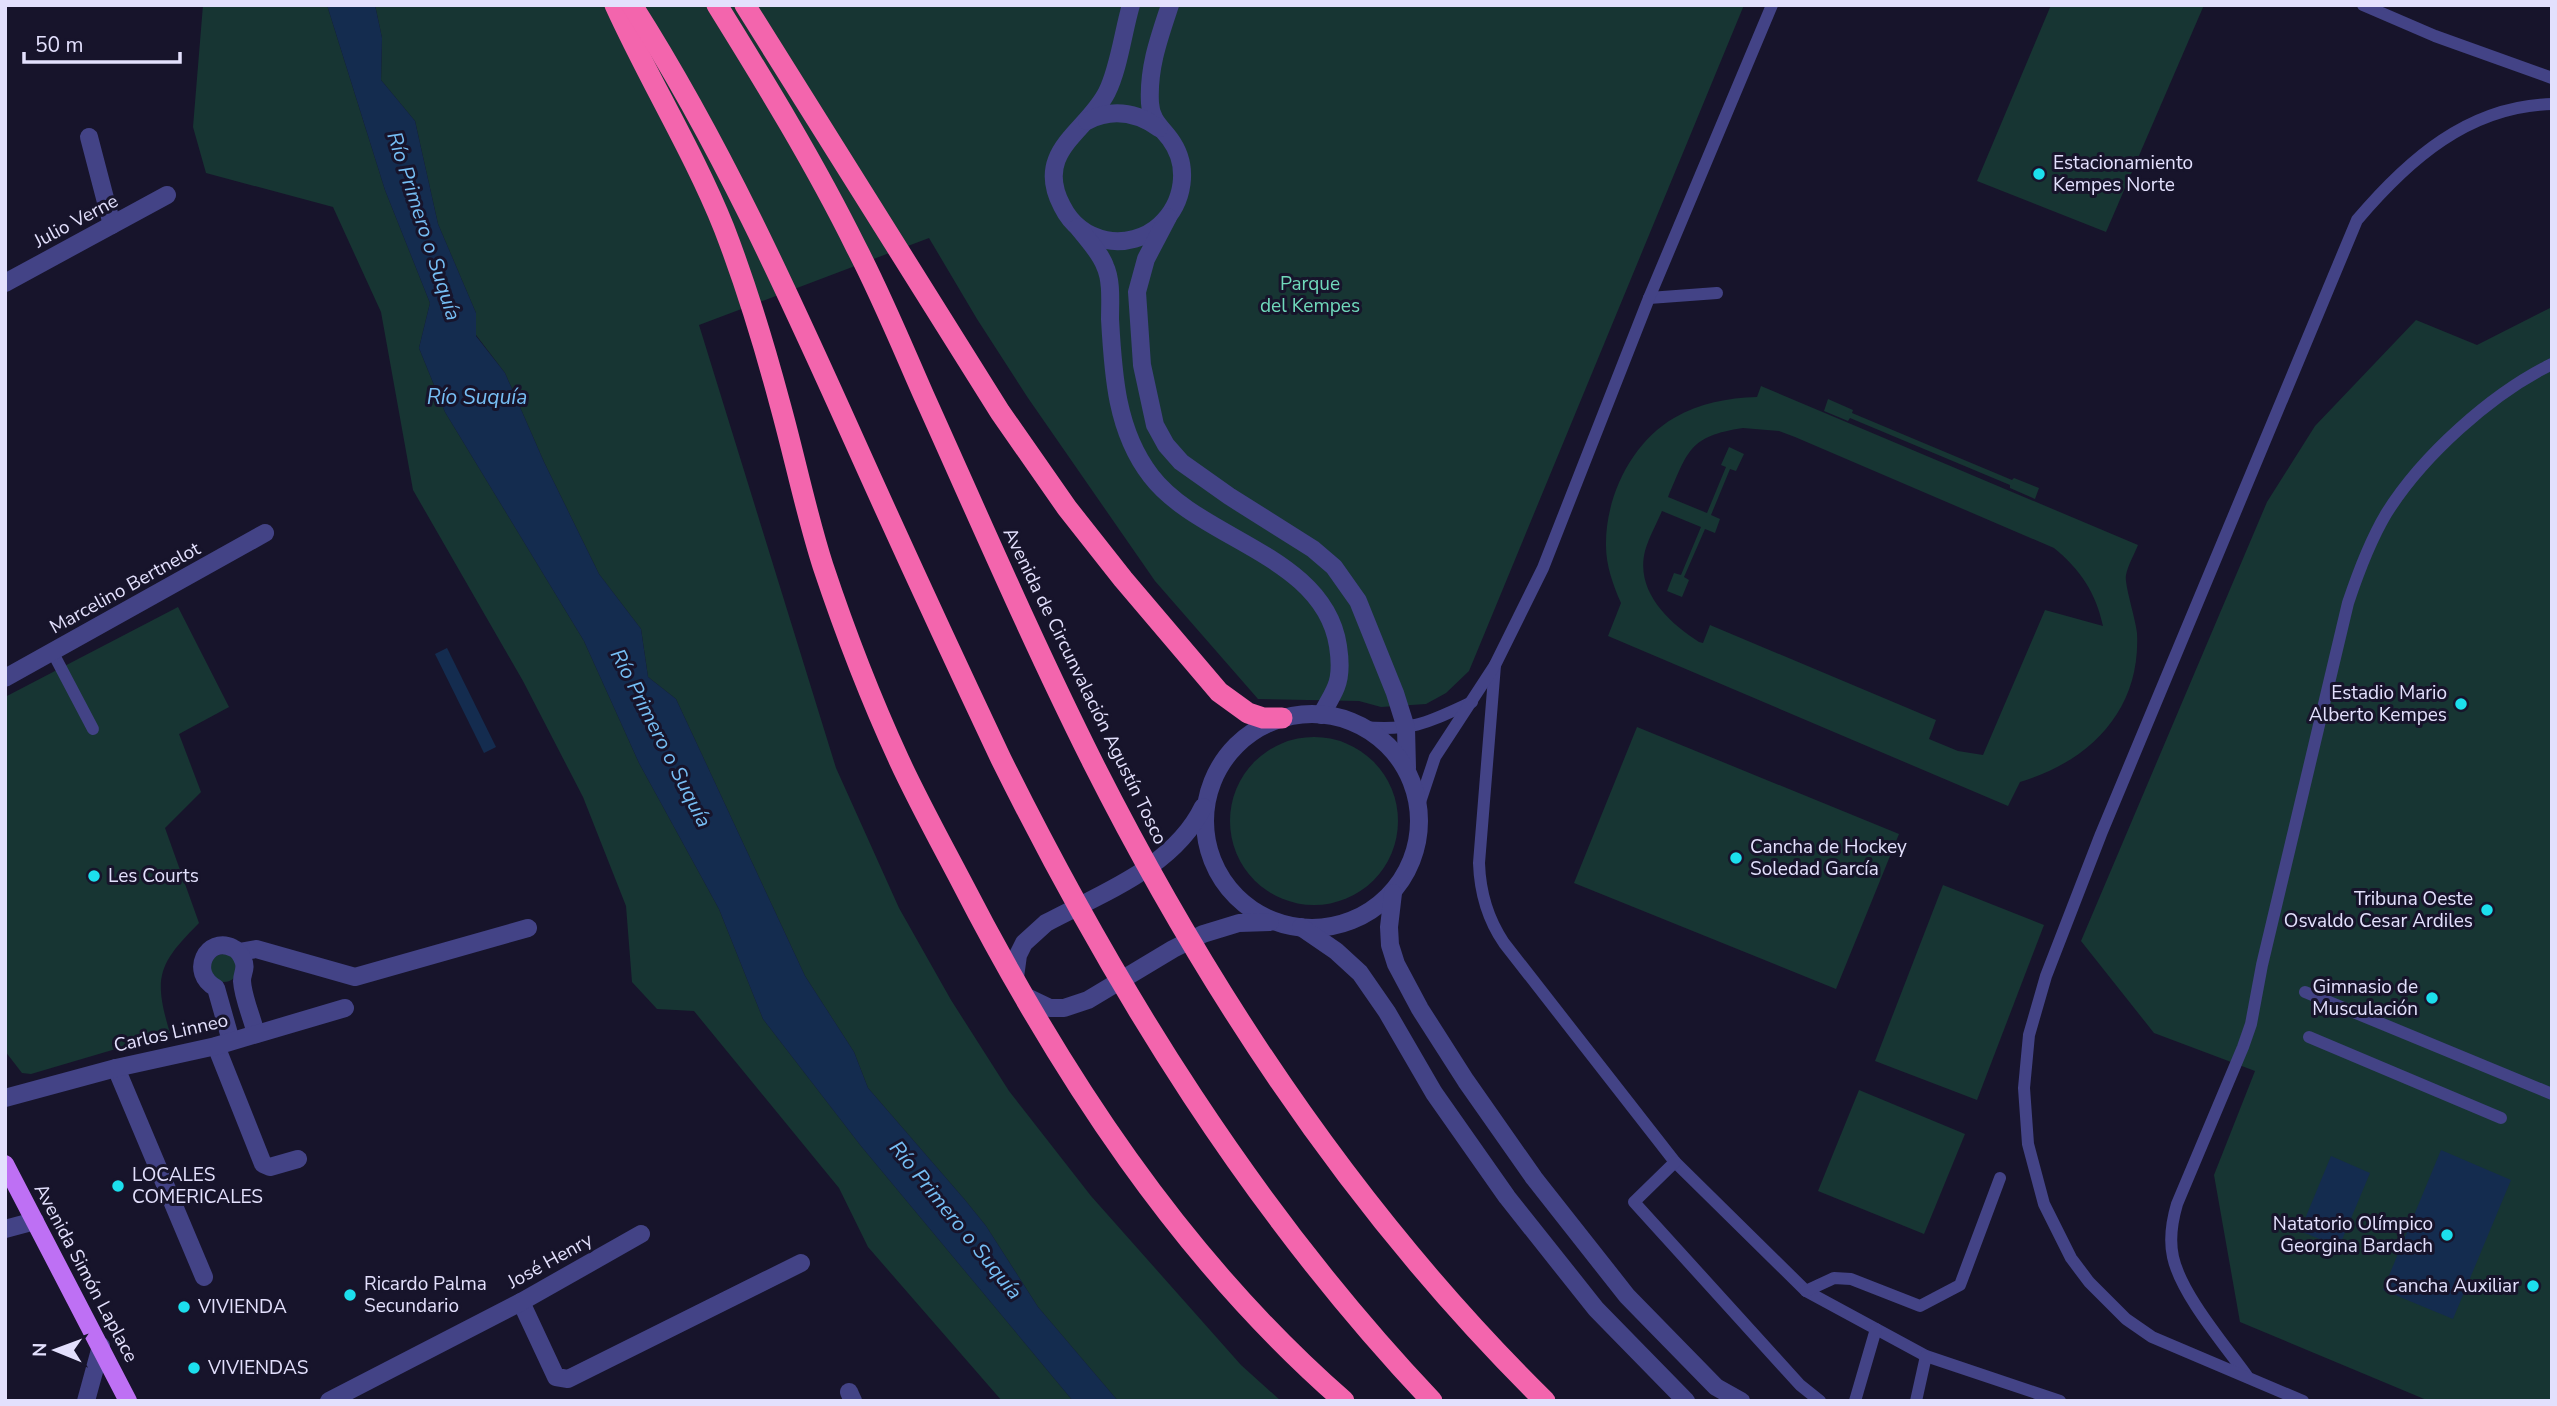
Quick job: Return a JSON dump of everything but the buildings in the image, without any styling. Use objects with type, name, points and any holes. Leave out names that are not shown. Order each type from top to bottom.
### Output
[{"type":"highway","points":[[615,5],[640,60],[700,174],[723,226],[765,351],[807,509],[842,620],[890,740],[946,852],[1019,989],[1161,1206],[1219,1278],[1279,1341],[1344,1401]]},
{"type":"highway","points":[[632,5],[663,54],[732,178],[789,296],[995,747],[1034,827],[1102,953],[1177,1073],[1260,1195],[1352,1311],[1432,1401]]},
{"type":"highway","name":"Avenida de Circunvalación Agustín Tosco","points":[[717,5],[787,120],[857,247],[1058,690],[1124,822],[1181,926],[1253,1042],[1340,1165],[1486,1340],[1545,1401]]},
{"type":"highway","points":[[745,5],[1000,412],[1067,508],[1219,692],[1248,713],[1262,718],[1282,719]]},
{"type":"main road","name":"Avenida Simón Laplace","points":[[5,1164],[128,1401]]},
{"type":"street","points":[[1084,123],[1109,88],[1131,5]]},
{"type":"street","points":[[1159,128],[1151,111],[1150,74],[1170,5]]},
{"type":"street","points":[[1321,715],[1337,686],[1340,659],[1336,632],[1323,607],[1301,580],[1181,504],[1160,486],[1136,453],[1123,420],[1114,382],[1106,267],[1078,227],[1066,215],[1058,199],[1055,173],[1061,148],[1071,134],[1096,117],[1122,113],[1148,120],[1171,140],[1182,171],[1182,187],[1177,203],[1146,259],[1137,292],[1142,365],[1155,425],[1166,445],[1181,462],[1312,549],[1334,567],[1358,601],[1395,693],[1406,728],[1407,768]]},
{"type":"street","points":[[89,137],[112,225]]},
{"type":"street","name":"Julio Verne","points":[[5,283],[167,195]]},
{"type":"street","points":[[1078,227],[1092,236],[1108,241],[1125,241],[1142,237],[1168,218]]},
{"type":"street","name":"Marcelino Bertnelot","points":[[5,678],[265,533]]},
{"type":"street","points":[[1302,715],[1321,715],[1350,721],[1388,744],[1407,768],[1420,802],[1417,849],[1407,873],[1393,893],[1376,908],[1349,922],[1321,928],[1301,927],[1265,917],[1235,897],[1216,871],[1205,839],[1204,820],[1214,779],[1235,746],[1262,726],[1302,715]]},
{"type":"street","points":[[1208,797],[1195,822],[1173,848],[1130,878],[1034,932],[1024,943],[1015,965],[1019,989],[1038,1004],[1049,1008],[1077,1005],[1203,934],[1239,923],[1283,923]]},
{"type":"street","points":[[1393,893],[1389,927],[1390,945],[1396,964],[1420,1009],[1466,1081],[1534,1178],[1628,1296],[1716,1387],[1741,1401]]},
{"type":"street","points":[[1301,927],[1336,951],[1360,973],[1387,1012],[1434,1093],[1507,1197],[1596,1309],[1686,1401]]},
{"type":"street","points":[[298,1159],[270,1167],[263,1164],[224,1044],[216,988],[204,979],[201,965],[207,952],[219,946],[239,952],[256,949],[355,977],[528,928]]},
{"type":"street","points":[[239,952],[245,964],[242,979],[256,1034]]},
{"type":"street","name":"Carlos Linneo","points":[[5,1098],[116,1068],[224,1044],[345,1008]]},
{"type":"street","points":[[116,1068],[204,1277]]},
{"type":"street","points":[[5,1229],[35,1220]]},
{"type":"street","name":"José Henry","points":[[331,1400],[521,1302],[641,1234]]},
{"type":"street","points":[[521,1302],[556,1377],[568,1379],[801,1263]]},
{"type":"street","points":[[86,1401],[101,1346]]},
{"type":"lane","points":[[1420,802],[1435,757],[1495,665],[1543,568],[1649,298],[1772,5]]},
{"type":"lane","points":[[2363,5],[2435,36],[2552,78]]},
{"type":"lane","points":[[2303,1401],[2152,1337],[2107,1302],[2071,1258],[2043,1204],[2028,1144],[2024,1088],[2029,1035],[2046,976],[2101,834],[2357,220],[2383,189],[2415,158],[2442,140],[2476,121],[2531,104],[2552,104]]},
{"type":"lane","points":[[1649,298],[1717,293]]},
{"type":"lane","points":[[2247,1376],[2181,1280],[2172,1255],[2172,1222],[2251,1024],[2262,965],[2348,603],[2355,581],[2386,514],[2419,472],[2460,428],[2486,405],[2552,364]]},
{"type":"lane","points":[[53,653],[93,729]]},
{"type":"lane","points":[[1495,665],[1479,863],[1480,888],[1492,924],[1675,1162],[1806,1291],[1926,1356],[2060,1401]]},
{"type":"lane","points":[[1363,727],[1406,728],[1425,724],[1472,702]]},
{"type":"lane","points":[[2305,992],[2552,1094]]},
{"type":"lane","points":[[2309,1037],[2501,1118]]},
{"type":"lane","points":[[1675,1162],[1633,1202],[1800,1385],[1820,1401]]},
{"type":"lane","points":[[1806,1291],[1834,1278],[1851,1279],[1920,1306],[1960,1285],[2000,1178]]},
{"type":"lane","points":[[1855,1401],[1876,1329]]},
{"type":"lane","points":[[1916,1401],[1926,1356]]},
{"type":"green space","points":[[203,5],[327,5],[385,190],[430,303],[419,348],[445,412],[584,641],[639,763],[719,909],[763,1019],[861,1146],[1073,1401],[1002,1401],[868,1247],[839,1188],[694,1011],[657,1009],[632,982],[626,906],[583,797],[523,681],[413,490],[381,312],[333,207],[206,173],[193,127]]},
{"type":"green space","name":"Parque del Kempes","points":[[375,5],[1744,5],[1469,671],[1446,693],[1426,704],[1381,707],[1359,701],[1258,699],[1155,581],[1028,398],[929,238],[699,325],[836,768],[899,908],[951,1000],[1009,1091],[1091,1196],[1241,1365],[1281,1401],[1118,1401],[1038,1307],[986,1226],[868,1088],[854,1052],[805,976],[676,699],[648,677],[641,629],[599,574],[544,462],[505,373],[476,335],[476,313],[438,224],[415,121],[381,80],[382,38]]},
{"type":"green space","points":[[2051,5],[2204,5],[2106,232],[1977,181]]},
{"type":"green space","points":[[2552,307],[2552,1401],[2429,1401],[2240,1322],[2214,1175],[2255,1071],[2154,1033],[2081,941],[2267,502],[2315,426],[2416,320],[2477,345]]},
{"type":"green space","points":[[1761,386],[2138,545],[2126,575],[2137,633],[2136,661],[2130,686],[2120,708],[2089,746],[2045,773],[2020,782],[2008,806],[1608,636],[1621,603],[1607,560],[1607,527],[1616,490],[1634,456],[1659,428],[1684,413],[1714,402],[1757,397]],"holes":[[[1743,428],[1779,431],[2054,548],[2072,564],[2086,582],[2103,626],[2045,610],[1983,755],[1958,751],[1929,739],[1936,720],[1710,625],[1703,643],[1699,642],[1676,625],[1657,604],[1645,579],[1643,566],[1645,551],[1662,511],[1701,527],[1681,575],[1674,573],[1667,591],[1682,597],[1689,580],[1684,577],[1705,529],[1715,533],[1720,519],[1711,515],[1730,469],[1736,471],[1744,454],[1729,447],[1721,465],[1726,467],[1707,513],[1668,497],[1686,457],[1701,441],[1725,431]]]},
{"type":"green space","points":[[1828,399],[1853,410],[1852,413],[2012,480],[2014,478],[2039,488],[2035,499],[2010,488],[2010,485],[1850,418],[1848,421],[1824,411]]},
{"type":"green space","name":"Les Courts","points":[[178,607],[229,707],[179,734],[201,792],[165,828],[199,923],[175,950],[163,972],[162,998],[170,1033],[31,1074],[22,1073],[5,1051],[5,697]]},
{"type":"green space","name":"Cancha de Hockey Soledad García","points":[[1637,727],[1899,834],[1836,989],[1574,883]]},
{"type":"green space","points":[[1314,737],[1346,743],[1374,761],[1392,789],[1398,821],[1392,853],[1374,881],[1346,899],[1314,905],[1282,899],[1254,881],[1236,853],[1230,821],[1236,789],[1254,761],[1282,743]]},
{"type":"green space","points":[[1943,885],[2044,925],[1977,1100],[1875,1061]]},
{"type":"green space","points":[[224,954],[234,958],[238,968],[234,978],[224,982],[214,978],[210,968],[214,958]]},
{"type":"green space","points":[[1859,1090],[1965,1134],[1924,1234],[1818,1191]]},
{"type":"water","name":"Río Suquía","points":[[327,5],[375,5],[382,38],[381,80],[415,121],[438,224],[476,313],[476,336],[505,373],[544,462],[599,574],[641,629],[648,677],[676,699],[805,976],[854,1052],[868,1088],[986,1226],[1038,1307],[1118,1401],[1073,1401],[861,1146],[763,1019],[719,909],[639,763],[584,641],[445,412],[419,348],[430,303],[385,190]]},
{"type":"water","points":[[447,648],[496,747],[484,753],[435,654]]},
{"type":"water","name":"Natatorio Olímpico Georgina Bardach","points":[[2441,1150],[2511,1180],[2453,1319],[2383,1290]]},
{"type":"water","points":[[2331,1156],[2370,1173],[2339,1247],[2300,1231]]},
{"type":"place","name":"Estacionamiento Kempes Norte","points":[[2039,174]]},
{"type":"place","name":"Estadio Mario Alberto Kempes","points":[[2461,704]]},
{"type":"place","name":"Cancha de Hockey Soledad García","points":[[1736,858]]},
{"type":"place","name":"Les Courts","points":[[94,876]]},
{"type":"place","name":"Tribuna Oeste Osvaldo Cesar Ardiles","points":[[2487,910]]},
{"type":"place","name":"Gimnasio de Musculación","points":[[2432,998]]},
{"type":"place","name":"LOCALES COMERICALES","points":[[118,1186]]},
{"type":"place","name":"Natatorio Olímpico Georgina Bardach","points":[[2447,1235]]},
{"type":"place","name":"Cancha Auxiliar","points":[[2533,1286]]},
{"type":"place","name":"Ricardo Palma Secundario","points":[[350,1295]]},
{"type":"place","name":"VIVIENDA","points":[[184,1307]]},
{"type":"place","name":"VIVIENDAS","points":[[194,1368]]},
{"type":"water label","name":"Río Primero o Suquía","points":[[424,226]]},
{"type":"water label","name":"Río Primero o Suquía","points":[[661,738]]},
{"type":"water label","name":"Río Primero o Suquía","points":[[956,1220]]}]
